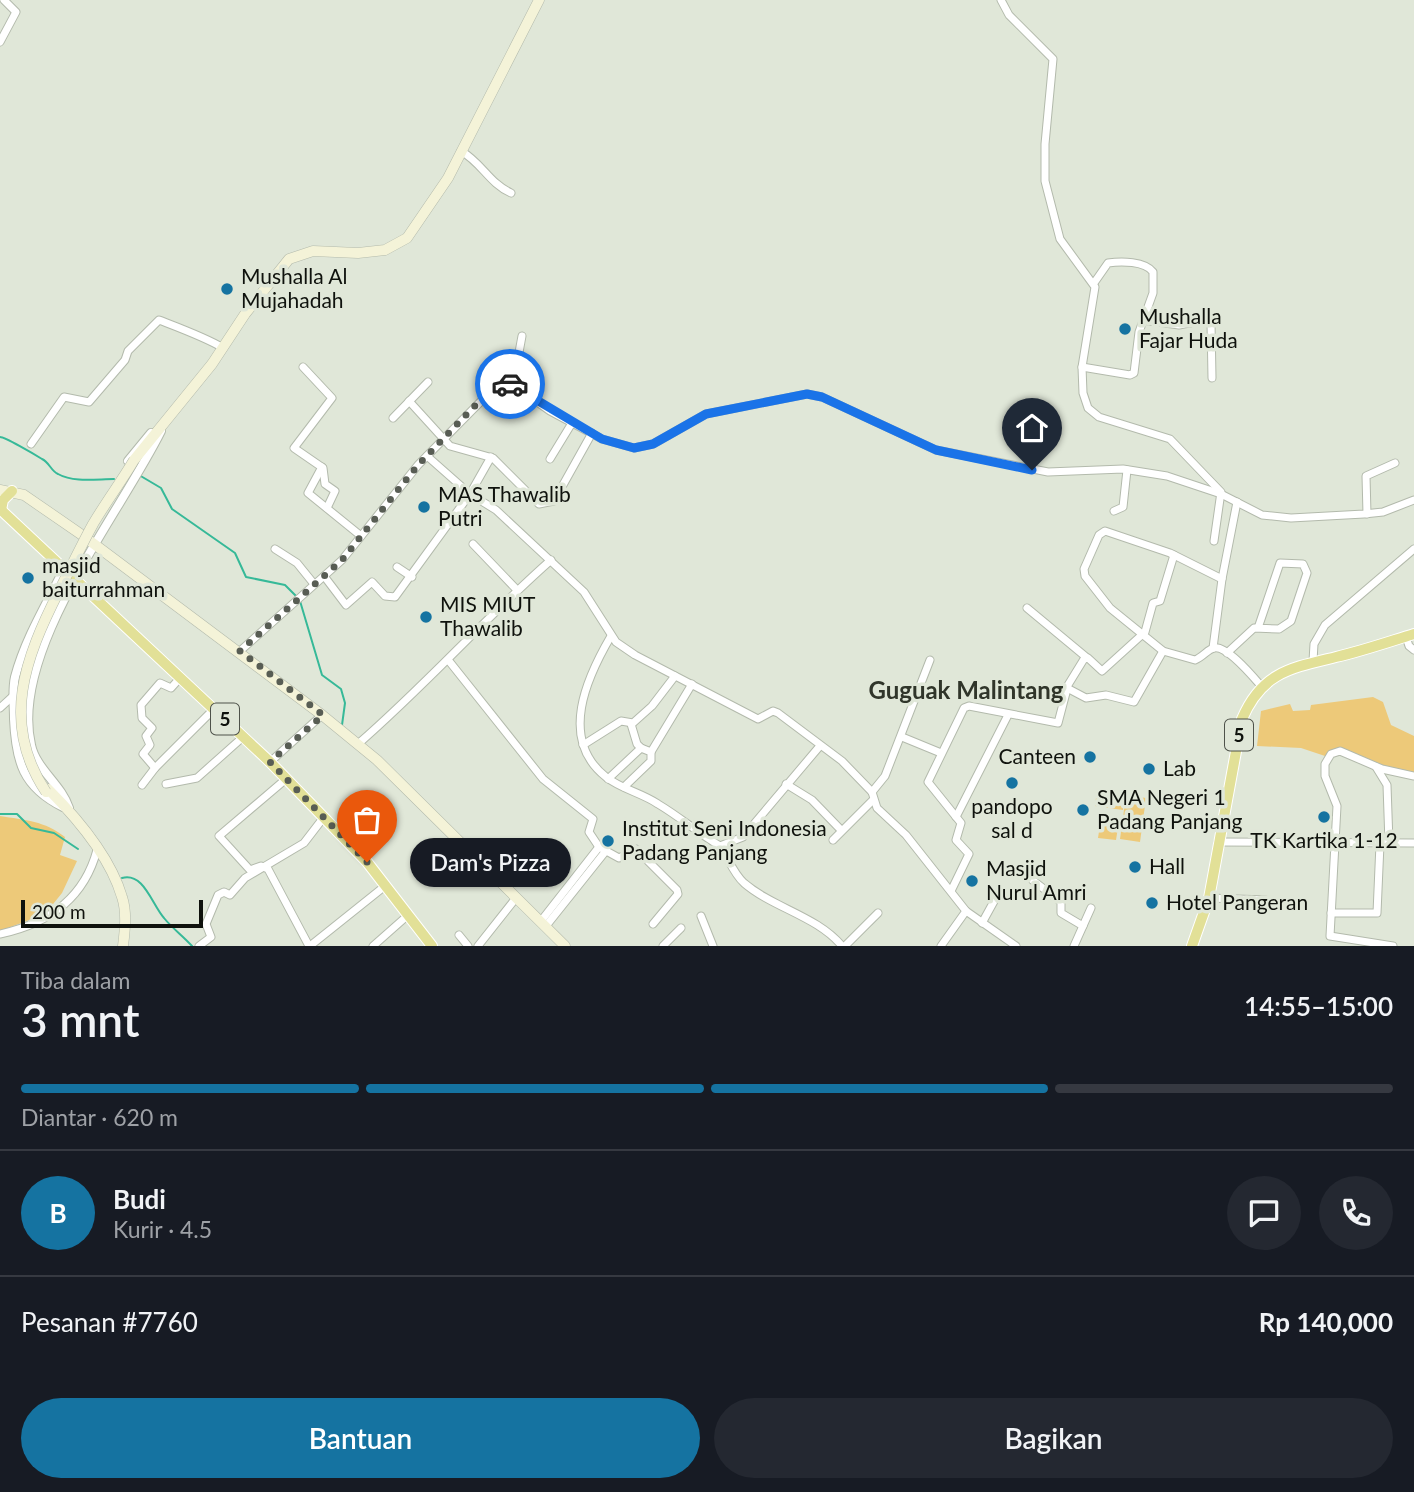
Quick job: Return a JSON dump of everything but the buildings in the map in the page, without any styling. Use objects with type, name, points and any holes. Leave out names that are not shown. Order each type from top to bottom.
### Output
[{"type":"highway","points":[[1,509],[6,490]]},
{"type":"highway","name":"5","points":[[1,509],[270,762],[324,817],[385,886],[432,946]]},
{"type":"highway","name":"5","points":[[1192,946],[1209,898],[1242,719],[1262,687],[1288,668],[1410,635]]},
{"type":"main road","points":[[123,946],[122,897],[110,867],[68,810],[47,790],[23,751],[19,698],[23,668],[33,642],[91,528],[168,417],[289,259],[313,251],[358,253],[385,250],[407,238],[448,178],[539,0]]},
{"type":"main road","points":[[6,490],[24,495],[95,544],[323,715],[358,744],[565,946]]},
{"type":"street","points":[[0,42],[16,12],[4,0]]},
{"type":"street","points":[[1001,0],[1009,15],[1053,59],[1045,144],[1045,181],[1060,239],[1094,283]]},
{"type":"street","points":[[461,151],[480,163],[494,184],[511,193]]},
{"type":"street","points":[[1082,367],[1132,374],[1143,320],[1153,293],[1151,268],[1121,262],[1108,263],[1094,283],[1082,367],[1083,393],[1093,413],[1170,439],[1221,494]]},
{"type":"street","points":[[31,444],[64,397],[89,402],[125,359],[128,351],[159,320],[192,335],[208,338],[222,348]]},
{"type":"street","points":[[1143,320],[1179,325],[1205,320],[1211,323],[1212,378]]},
{"type":"street","points":[[513,385],[522,336]]},
{"type":"street","points":[[303,367],[332,398],[294,448],[322,467],[325,484],[335,491],[327,508]]},
{"type":"street","points":[[393,418],[428,382]]},
{"type":"street","points":[[240,651],[324,576],[361,536],[442,438],[491,389],[502,383],[513,385],[572,423],[624,448],[643,447],[706,414],[807,394],[822,397],[936,450],[1048,472],[1127,470],[1167,476],[1221,494],[1262,515],[1291,518],[1367,514],[1383,512],[1414,500]]},
{"type":"street","points":[[409,401],[452,447],[491,457],[535,502],[547,504],[556,497],[592,433]]},
{"type":"street","points":[[550,459],[572,423]]},
{"type":"street","points":[[82,535],[138,447],[160,428]]},
{"type":"street","points":[[68,810],[32,751],[28,709],[34,671],[43,644],[76,580],[160,428]]},
{"type":"street","points":[[427,456],[470,494],[496,510],[584,592],[611,636],[635,656],[758,719],[773,711],[778,713],[819,747],[842,761],[872,796],[877,808],[906,835],[966,911],[1016,946]]},
{"type":"street","points":[[324,576],[346,604],[372,582],[385,596],[395,597],[470,494],[491,457]]},
{"type":"street","points":[[1367,514],[1366,477],[1395,463]]},
{"type":"street","points":[[322,467],[308,493],[361,536]]},
{"type":"street","points":[[1114,511],[1123,507],[1127,470]]},
{"type":"street","points":[[1214,541],[1221,494]]},
{"type":"street","points":[[1222,579],[1174,555],[1102,531],[1084,569],[1085,576],[1106,604],[1163,651],[1195,660],[1213,648],[1222,579],[1237,502]]},
{"type":"street","points":[[473,544],[517,590]]},
{"type":"street","points":[[275,549],[297,563],[314,584]]},
{"type":"street","points":[[1313,661],[1314,645],[1325,625],[1414,549]]},
{"type":"street","points":[[1027,608],[1101,672],[1143,634],[1153,603],[1160,601],[1174,555]]},
{"type":"street","points":[[358,744],[449,661],[517,590],[551,561]]},
{"type":"street","points":[[1227,653],[1251,630],[1279,629],[1291,621],[1307,573],[1303,564],[1280,563],[1258,628]]},
{"type":"street","points":[[397,567],[412,577]]},
{"type":"street","points":[[64,569],[24,650],[15,678],[13,696],[15,747],[20,764],[40,793],[68,810]]},
{"type":"street","points":[[1410,635],[1409,646],[1414,650]]},
{"type":"street","points":[[611,636],[585,686],[580,723],[583,745],[608,779],[658,803],[690,829],[720,846],[733,871],[743,882],[807,920],[843,946],[878,913]]},
{"type":"street","points":[[1213,648],[1227,653],[1244,665],[1262,687]]},
{"type":"street","points":[[1067,688],[1086,698],[1105,695],[1134,702],[1163,651]]},
{"type":"street","points":[[951,891],[969,856],[956,840],[961,825],[957,817],[929,785],[929,778],[966,706],[1058,723],[1067,688],[1086,657]]},
{"type":"street","points":[[833,839],[872,796],[885,776],[930,660]]},
{"type":"street","points":[[449,661],[543,779],[593,819],[589,832],[602,850],[619,858],[636,849],[677,890],[653,924]]},
{"type":"street","points":[[631,724],[652,706],[675,676]]},
{"type":"street","points":[[155,768],[143,754],[149,745],[146,736],[152,728],[142,718],[141,705],[160,683],[171,688],[180,678]]},
{"type":"street","points":[[624,787],[653,759],[651,751],[692,684]]},
{"type":"street","points":[[0,708],[13,696]]},
{"type":"street","points":[[142,785],[155,768],[214,709]]},
{"type":"street","points":[[270,762],[323,715]]},
{"type":"street","points":[[957,817],[1008,715]]},
{"type":"street","points":[[583,745],[621,721],[631,724]]},
{"type":"street","points":[[631,724],[637,744],[651,751]]},
{"type":"street","points":[[166,784],[197,778],[243,737]]},
{"type":"street","points":[[902,737],[941,752]]},
{"type":"street","points":[[720,846],[744,837],[819,747]]},
{"type":"street","points":[[608,779],[641,748]]},
{"type":"street","points":[[1393,946],[1333,938],[1329,932],[1337,806],[1326,779],[1328,758],[1340,751],[1411,776]]},
{"type":"street","points":[[1331,914],[1377,913],[1387,785],[1374,765]]},
{"type":"street","points":[[265,867],[250,870],[219,834],[286,779]]},
{"type":"street","points":[[786,784],[812,800],[842,830]]},
{"type":"street","points":[[198,946],[211,937],[206,924],[218,895],[224,892],[230,895],[241,881],[304,843],[324,817]]},
{"type":"street","points":[[1218,842],[1414,843]]},
{"type":"street","points":[[0,934],[24,929],[56,913],[86,876],[97,850]]},
{"type":"street","points":[[543,924],[602,850]]},
{"type":"street","points":[[265,867],[309,946],[385,886]]},
{"type":"street","points":[[1031,879],[1061,902],[1061,913],[1083,926]]},
{"type":"street","points":[[982,923],[998,894]]},
{"type":"street","points":[[478,946],[516,898]]},
{"type":"street","points":[[1209,898],[1266,900]]},
{"type":"street","points":[[1074,946],[1091,908]]},
{"type":"street","points":[[942,946],[966,911]]},
{"type":"street","points":[[373,946],[407,916]]},
{"type":"street","points":[[701,916],[713,946]]},
{"type":"street","points":[[663,946],[681,928]]},
{"type":"street","points":[[459,936],[468,946]]},
{"type":"shaded area","points":[[1373,697],[1383,702],[1391,725],[1414,736],[1414,777],[1387,772],[1349,753],[1328,757],[1301,748],[1257,746],[1261,711],[1290,704],[1293,711],[1310,710],[1311,705]]},
{"type":"shaded area","points":[[1097,790],[1125,794],[1123,810],[1095,806]]},
{"type":"shaded area","points":[[1126,795],[1146,798],[1140,842],[1120,839]]},
{"type":"shaded area","points":[[0,816],[34,822],[57,832],[65,837],[60,855],[77,861],[62,893],[45,914],[0,931]]},
{"type":"shaded area","points":[[1101,818],[1119,821],[1116,840],[1098,838]]},
{"type":"waterway","points":[[0,437],[44,460],[56,473],[64,477],[86,480],[114,479]]},
{"type":"waterway","points":[[139,475],[161,488],[172,509],[235,553],[246,577],[285,585],[297,597]]},
{"type":"waterway","points":[[300,601],[322,675],[341,689],[345,703],[342,725]]},
{"type":"waterway","points":[[0,814],[17,814],[31,828],[54,833],[78,849]]},
{"type":"waterway","points":[[122,878],[130,877],[142,885],[164,918],[192,946]]},
{"type":"way so far","points":[[367,862],[270,762],[323,715],[240,651],[342,560],[418,465],[491,389],[498,384],[510,384]]},
{"type":"place","name":"Mushalla Al Mujahadah","points":[[227,289]]},
{"type":"place","name":"Mushalla Fajar Huda","points":[[1125,329]]},
{"type":"place","name":"MAS Thawalib Putri","points":[[424,507]]},
{"type":"place","name":"masjid baiturrahman","points":[[28,578]]},
{"type":"place","name":"MIS MIUT Thawalib","points":[[426,617]]},
{"type":"place","name":"Canteen","points":[[1090,757]]},
{"type":"place","name":"Lab","points":[[1149,769]]},
{"type":"place","name":"pandopo sal d","points":[[1012,783]]},
{"type":"place","name":"SMA Negeri 1 Padang Panjang","points":[[1083,810]]},
{"type":"place","name":"TK Kartika 1-12","points":[[1324,817]]},
{"type":"place","name":"Institut Seni Indonesia Padang Panjang","points":[[608,841]]},
{"type":"place","name":"Dam's Pizza","points":[[367,862]]},
{"type":"place","name":"Hall","points":[[1135,867]]},
{"type":"place","name":"Masjid Nurul Amri","points":[[972,881]]},
{"type":"place","name":"Hotel Pangeran","points":[[1152,903]]},
{"type":"district","name":"Guguak Malintang","points":[[966,691]]},
{"type":"route","points":[[510,384],[550,411],[624,448],[653,444],[692,419],[706,414],[814,394],[885,426],[915,443],[1032,470]]}]
